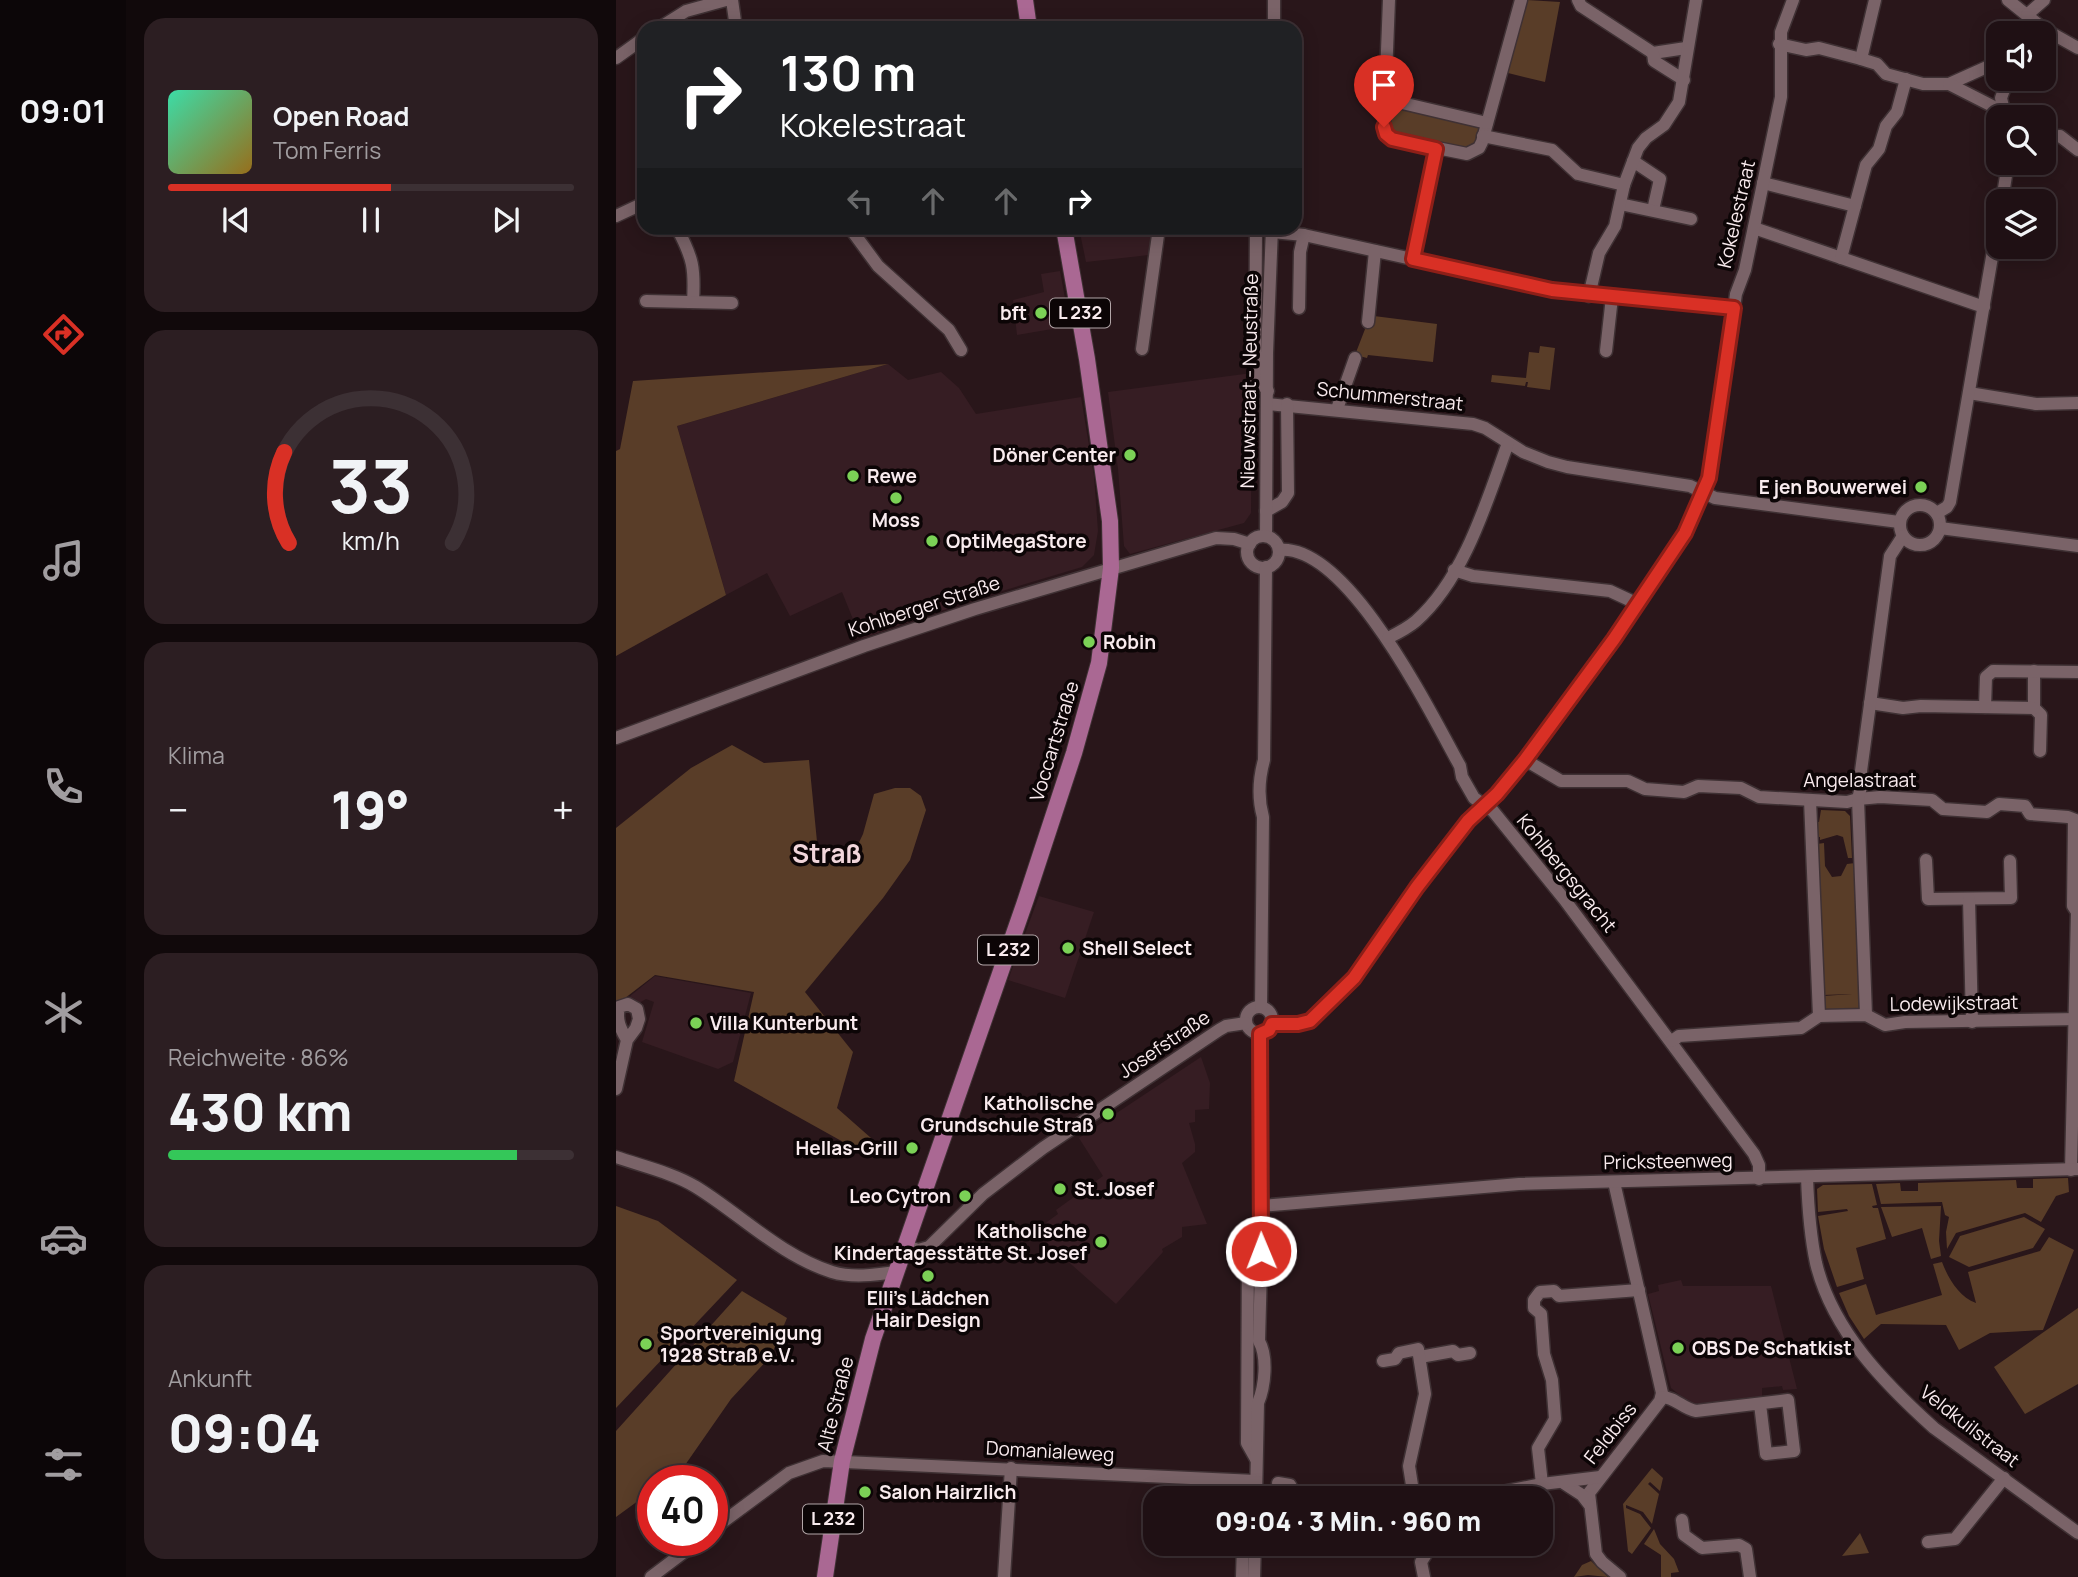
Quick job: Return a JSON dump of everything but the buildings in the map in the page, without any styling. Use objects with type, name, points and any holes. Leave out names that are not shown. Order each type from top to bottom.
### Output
[{"type":"main road","points":[[1025,0],[1028,21]]},
{"type":"main road","name":"Voccartstraße","points":[[906,1246],[1026,899],[1087,712],[1101,646],[1111,568],[1107,491],[1086,348],[1065,235]]},
{"type":"main road","name":"Alte Straße","points":[[825,1577],[842,1461],[873,1339],[906,1246]]},
{"type":"street","points":[[670,21],[699,3],[726,0]]},
{"type":"street","points":[[732,0],[735,21]]},
{"type":"street","points":[[1274,0],[1274,21]]},
{"type":"street","points":[[1389,0],[1384,131],[1388,137],[1468,154],[1479,148],[1521,0]]},
{"type":"street","points":[[1578,0],[1581,6],[1653,53],[1686,48]]},
{"type":"street","points":[[1589,296],[1599,253],[1615,226],[1624,185],[1633,161],[1646,138],[1664,125],[1677,108],[1696,0]]},
{"type":"street","name":"Kokelestraat","points":[[1272,1024],[1310,1021],[1354,978],[1417,887],[1475,813],[1497,794],[1525,760],[1638,604],[1685,533],[1704,494],[1715,442],[1734,308],[1754,228],[1781,97],[1779,44],[1793,0]]},
{"type":"street","points":[[1861,59],[1875,0]]},
{"type":"street","points":[[2008,0],[2032,21]]},
{"type":"street","points":[[2027,15],[2044,0]]},
{"type":"street","points":[[2056,38],[2078,48]]},
{"type":"street","points":[[616,58],[637,43]]},
{"type":"street","points":[[1779,44],[1806,50],[1819,48],[1861,59],[1877,64],[1886,74],[1923,84],[1949,84],[1986,67]]},
{"type":"street","points":[[1653,53],[1654,61],[1684,79]]},
{"type":"street","points":[[1841,258],[1866,164],[1879,149],[1886,126],[1897,112],[1906,79]]},
{"type":"street","points":[[1949,84],[1987,105]]},
{"type":"street","points":[[1385,99],[1552,150],[1578,174],[1624,185]]},
{"type":"street","points":[[2056,136],[2060,136],[2078,150]]},
{"type":"street","points":[[1413,259],[1436,149]]},
{"type":"street","points":[[1633,161],[1660,179],[1653,210]]},
{"type":"street","points":[[1763,183],[1856,206]]},
{"type":"street","points":[[1620,204],[1692,219]]},
{"type":"street","points":[[616,216],[637,207]]},
{"type":"street","points":[[1754,228],[1984,307]]},
{"type":"street","points":[[680,235],[692,259],[692,302]]},
{"type":"street","points":[[855,235],[878,266],[949,330],[961,350]]},
{"type":"street","points":[[1142,349],[1158,235]]},
{"type":"street","points":[[1256,235],[1255,377],[1268,397]]},
{"type":"street","name":"Nieuwstraat - Neustraße","points":[[1266,536],[1272,235]]},
{"type":"street","points":[[1299,308],[1300,252],[1304,235],[1552,290],[1589,296],[1692,302],[1734,308]]},
{"type":"street","points":[[1368,322],[1375,251]]},
{"type":"street","points":[[1937,513],[1950,502],[1992,259]]},
{"type":"street","points":[[1606,351],[1612,297]]},
{"type":"street","points":[[646,302],[732,303]]},
{"type":"street","points":[[1337,409],[1355,358]]},
{"type":"street","points":[[1969,393],[2036,404],[2077,400]]},
{"type":"street","name":"Schummerstraat","points":[[1268,397],[1287,404],[1472,424],[1485,428],[1523,452],[1567,467],[1690,486],[1715,498],[1899,522]]},
{"type":"street","points":[[1266,511],[1282,502],[1288,493],[1287,404]]},
{"type":"street","points":[[1388,638],[1417,620],[1430,606],[1454,570],[1472,538],[1508,443]]},
{"type":"street","points":[[1911,506],[1928,507],[1937,513],[1940,528],[1935,539],[1924,544],[1913,543],[1903,536],[1899,522],[1903,512],[1911,506]]},
{"type":"street","points":[[1940,528],[2078,546]]},
{"type":"street","points":[[1266,536],[1274,540],[1279,550],[1276,561],[1266,567],[1257,566],[1248,554],[1250,544],[1254,539],[1266,536]]},
{"type":"street","points":[[1866,1015],[1858,799],[1890,555],[1903,536]]},
{"type":"street","name":"Kohlberger Straße","points":[[616,738],[864,646],[986,605],[1216,538],[1234,539],[1250,544]]},
{"type":"street","name":"Kohlbergsgracht","points":[[1279,550],[1295,550],[1306,554],[1325,568],[1388,638],[1460,766],[1462,776],[1474,798],[1486,804],[1564,899],[1672,1041],[1754,1154],[1759,1165],[1759,1179]]},
{"type":"street","points":[[1261,1007],[1263,817],[1260,790],[1264,760],[1266,567]]},
{"type":"street","points":[[1454,570],[1474,576],[1610,591],[1638,604]]},
{"type":"street","points":[[1985,707],[1986,677],[1993,670],[2078,673]]},
{"type":"street","points":[[2034,671],[2034,708]]},
{"type":"street","points":[[1870,703],[1903,708],[2034,708],[2041,715],[2040,751]]},
{"type":"street","name":"Angelastraat","points":[[1525,760],[1561,781],[1628,781],[1645,789],[1684,792],[1698,786],[1741,788],[1759,797],[1847,802],[1881,797],[1932,800],[1943,809],[1987,812],[1999,804],[2025,806],[2030,814],[2074,817]]},
{"type":"street","points":[[1810,800],[1819,1016]]},
{"type":"street","points":[[2074,817],[2073,906],[2077,912],[2075,1170]]},
{"type":"street","points":[[1926,860],[1928,899],[2011,898],[2010,861]]},
{"type":"street","points":[[1969,899],[1972,1022]]},
{"type":"street","points":[[1261,1007],[1271,1014],[1272,1024],[1269,1030],[1260,1034],[1251,1031],[1246,1023],[1250,1011],[1261,1007]]},
{"type":"street","name":"Lodewijkstraat","points":[[1672,1041],[1679,1036],[1801,1028],[1819,1016],[1866,1015],[1885,1025],[1905,1022],[2077,1019]]},
{"type":"street","name":"Josefstraße","points":[[906,1246],[918,1250],[929,1247],[983,1194],[1043,1148],[1219,1030],[1226,1026],[1246,1023]]},
{"type":"street","points":[[1256,1486],[1258,1403],[1263,1391],[1264,1348],[1259,1341],[1262,1231],[1260,1034]]},
{"type":"street","points":[[616,1089],[627,1040]]},
{"type":"street","points":[[616,1157],[694,1186],[794,1254],[824,1269],[848,1275],[896,1272]]},
{"type":"street","name":"Pricksteenweg","points":[[1260,1206],[1519,1184],[2075,1170]]},
{"type":"street","name":"Veldkuilstraat","points":[[1807,1177],[1809,1217],[1817,1266],[1830,1301],[1854,1344],[1934,1428],[2078,1533]]},
{"type":"street","name":"Feldbiss","points":[[1614,1182],[1662,1397],[1590,1490],[1596,1554],[1599,1560],[1620,1577]]},
{"type":"street","points":[[1256,1459],[1247,1443],[1248,1247],[1262,1231]]},
{"type":"street","points":[[1542,1484],[1538,1448],[1555,1419],[1552,1380],[1544,1354],[1541,1314],[1534,1308],[1534,1300],[1540,1292],[1554,1291],[1559,1296],[1639,1290]]},
{"type":"street","points":[[1412,1486],[1409,1466],[1425,1394],[1418,1348]]},
{"type":"street","points":[[1383,1361],[1395,1359],[1399,1353],[1418,1348],[1452,1351],[1458,1355],[1470,1353]]},
{"type":"street","points":[[1662,1397],[1668,1397],[1691,1410],[1788,1400],[1794,1451],[1766,1454],[1760,1404]]},
{"type":"street","name":"Domanialeweg","points":[[728,1518],[789,1473],[824,1461],[1256,1481]]},
{"type":"street","points":[[1004,1577],[1011,1468]]},
{"type":"street","points":[[1532,1486],[1600,1477]]},
{"type":"street","points":[[1928,1542],[1955,1539],[2004,1478]]},
{"type":"street","points":[[1562,1482],[1590,1504]]},
{"type":"street","points":[[1278,1483],[1290,1486]]},
{"type":"street","points":[[1682,1520],[1684,1535],[1702,1548],[1739,1545],[1745,1547],[1746,1577]]},
{"type":"street","points":[[650,1577],[678,1556]]},
{"type":"street","points":[[1242,1577],[1243,1556]]},
{"type":"street","points":[[1254,1577],[1255,1556]]},
{"type":"street","points":[[1424,1577],[1421,1562],[1425,1556]]},
{"type":"shaded area","points":[[1527,0],[1560,2],[1545,82],[1508,73]]},
{"type":"shaded area","points":[[1389,104],[1481,124],[1477,141],[1471,149],[1397,136],[1389,130]]},
{"type":"shaded area","points":[[1080,235],[1152,235],[1149,255],[1086,262]]},
{"type":"shaded area","name":"bft","points":[[1060,271],[1070,326],[1017,335],[1013,300],[1044,292],[1041,274]]},
{"type":"shaded area","points":[[1374,316],[1437,324],[1433,362],[1355,355],[1367,324]]},
{"type":"shaded area","points":[[1540,346],[1555,348],[1550,390],[1527,387],[1528,382],[1525,386],[1491,382],[1492,375],[1526,378],[1529,352],[1539,353]]},
{"type":"shaded area","points":[[888,364],[908,380],[941,372],[959,388],[976,414],[1081,397],[1094,476],[1098,531],[1094,555],[1082,567],[972,600],[861,639],[842,592],[790,616],[767,573],[726,595],[677,426]]},
{"type":"shaded area","points":[[888,364],[677,426],[726,595],[616,656],[616,451],[620,449],[633,381]]},
{"type":"shaded area","points":[[1252,373],[1251,513],[1244,523],[1130,554],[1124,546],[1108,392]]},
{"type":"shaded area","points":[[732,745],[764,763],[809,760],[819,862],[853,855],[863,834],[874,794],[895,788],[910,788],[921,796],[926,810],[910,860],[883,898],[805,992],[853,1052],[837,1108],[871,1138],[863,1153],[734,1081],[754,992],[655,975],[616,1005],[616,828],[691,768]]},
{"type":"shaded area","points":[[1821,810],[1845,811],[1850,816],[1852,858],[1848,858],[1843,837],[1837,835],[1820,840],[1820,837],[1816,837],[1815,822],[1819,822]]},
{"type":"shaded area","points":[[1824,843],[1825,866],[1832,877],[1841,876],[1847,864],[1855,863],[1860,1008],[1856,1010],[1826,1010],[1823,996],[1852,994],[1823,995],[1817,844]]},
{"type":"shaded area","points":[[1039,896],[1094,912],[1065,998],[1008,980]]},
{"type":"shaded area","name":"Villa Kunterbunt","points":[[655,976],[751,993],[733,1062],[718,1069],[642,1042],[654,1002],[646,999],[639,1003],[629,997]]},
{"type":"shaded area","name":"Katholische Grundschule Straß","points":[[1201,1057],[1210,1083],[1209,1109],[1195,1110],[1195,1122],[1189,1123],[1195,1152],[1182,1163],[1207,1224],[1182,1227],[1182,1237],[1162,1249],[1163,1252],[1116,1304],[1037,1234],[1058,1214],[1056,1210],[1103,1176],[1079,1138]]},
{"type":"shaded area","points":[[2068,1178],[2069,1192],[2056,1196],[2041,1222],[2025,1213],[1956,1233],[1947,1249],[1949,1217],[1945,1215],[1942,1202],[1881,1204],[1876,1184],[1900,1183],[1901,1191],[1918,1191],[1918,1183],[2016,1180],[2017,1188],[2033,1188],[2033,1179]]},
{"type":"shaded area","points":[[1872,1184],[1877,1205],[1872,1206],[1878,1208],[1886,1239],[1856,1248],[1864,1279],[1837,1287],[1824,1249],[1818,1216],[1848,1211],[1818,1212],[1817,1189],[1823,1185]]},
{"type":"shaded area","name":"Sportvereinigung 1928 Straß e.V.","points":[[616,1206],[658,1221],[737,1280],[616,1408]]},
{"type":"shaded area","points":[[1941,1206],[1941,1256],[1931,1259],[1922,1228],[1892,1237],[1881,1207]]},
{"type":"shaded area","points":[[2024,1217],[2045,1229],[2033,1248],[1969,1267],[1949,1257],[1960,1236]]},
{"type":"shaded area","points":[[2049,1237],[2074,1250],[2043,1330],[1990,1333],[1959,1350],[1946,1325],[1881,1324],[1864,1339],[1849,1316],[1839,1293],[1866,1284],[1876,1315],[1942,1295],[1933,1264],[1942,1262],[1955,1286],[1964,1296],[1976,1303],[1968,1272],[2040,1251]]},
{"type":"shaded area","points":[[1681,1280],[1683,1286],[1771,1286],[1797,1389],[1783,1390],[1782,1386],[1762,1388],[1762,1396],[1694,1404],[1671,1388],[1648,1294],[1659,1291],[1658,1285]]},
{"type":"shaded area","points":[[742,1291],[787,1318],[771,1356],[731,1399],[685,1465],[637,1465],[637,1502],[616,1517],[616,1431]]},
{"type":"shaded area","points":[[2078,1308],[2078,1384],[2025,1414],[1994,1367]]},
{"type":"shaded area","points":[[1652,1468],[1663,1478],[1660,1491],[1650,1482],[1648,1484],[1659,1494],[1652,1524],[1643,1512],[1626,1505],[1626,1508],[1640,1514],[1651,1528],[1632,1554],[1628,1551],[1623,1504]]},
{"type":"shaded area","points":[[1654,1529],[1660,1544],[1674,1559],[1679,1572],[1671,1573],[1671,1577],[1661,1577],[1661,1555],[1644,1544]]},
{"type":"shaded area","points":[[1860,1533],[1869,1553],[1842,1556]]},
{"type":"shaded area","points":[[1591,1561],[1608,1577],[1574,1577],[1582,1565]]},
{"type":"place","name":"bft","points":[[1041,313]]},
{"type":"place","name":"Döner Center","points":[[1130,455]]},
{"type":"place","name":"Rewe","points":[[853,476]]},
{"type":"place","name":"E jen Bouwerwei","points":[[1921,487]]},
{"type":"place","name":"Moss","points":[[896,498]]},
{"type":"place","name":"OptiMegaStore","points":[[932,541]]},
{"type":"place","name":"Robin","points":[[1089,642]]},
{"type":"place","name":"Shell Select","points":[[1068,948]]},
{"type":"place","name":"Villa Kunterbunt","points":[[696,1023]]},
{"type":"place","name":"Katholische Grundschule Straß","points":[[1108,1114]]},
{"type":"place","name":"Hellas-Grill","points":[[912,1148]]},
{"type":"place","name":"St. Josef","points":[[1060,1189]]},
{"type":"place","name":"Leo Cytron","points":[[965,1196]]},
{"type":"place","name":"Katholische Kindertagesstätte St. Josef","points":[[1101,1242]]},
{"type":"place","name":"Elli's Lädchen Hair Design","points":[[928,1276]]},
{"type":"place","name":"Sportvereinigung 1928 Straß e.V.","points":[[646,1344]]},
{"type":"place","name":"OBS De Schatkist","points":[[1678,1348]]},
{"type":"place","name":"Salon Hairzlich","points":[[865,1492]]},
{"type":"district","name":"Straß","points":[[827,854]]},
{"type":"route","points":[[1261,1251],[1260,1034],[1269,1030],[1272,1024],[1310,1021],[1354,978],[1417,887],[1468,821],[1497,794],[1525,760],[1673,553],[1698,508],[1709,478],[1734,308],[1692,302],[1589,296],[1413,259],[1436,149],[1392,139],[1388,137],[1384,127]]}]
